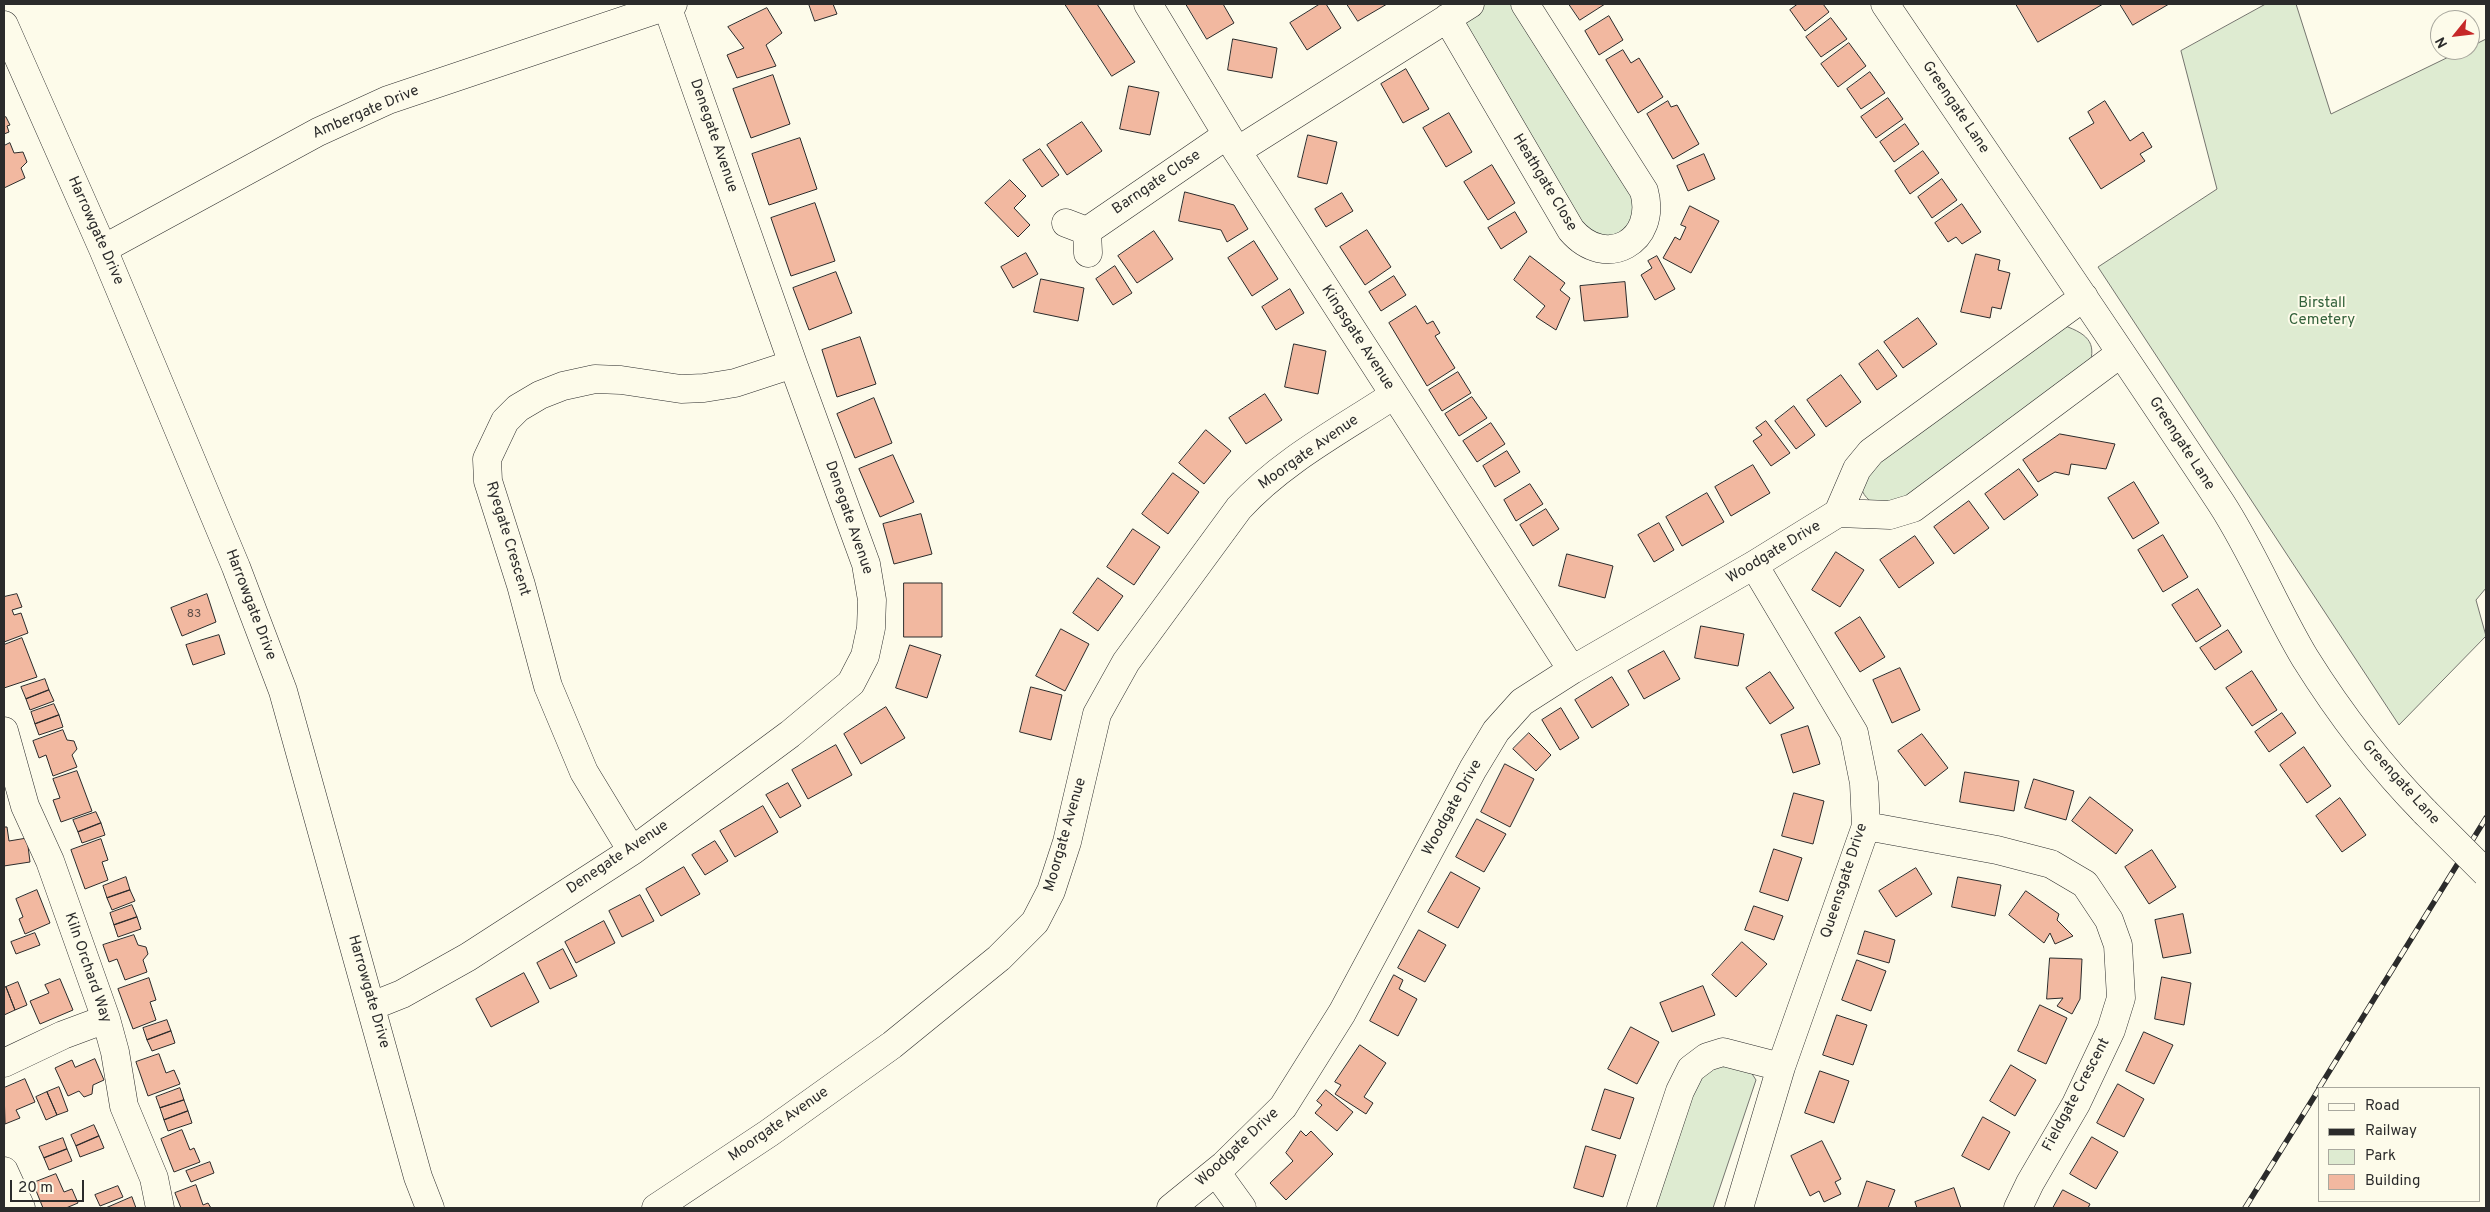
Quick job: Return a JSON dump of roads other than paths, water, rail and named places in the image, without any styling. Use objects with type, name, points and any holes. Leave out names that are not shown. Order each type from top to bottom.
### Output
[{"type":"street","name":"Kingsgate Avenue","points":[[1148,4],[1232,143],[1572,670]]},
{"type":"street","name":"Heathgate Close","points":[[1232,143],[1459,11],[1571,230],[1580,241],[1595,249],[1608,251],[1619,248],[1631,241],[1645,221],[1647,210],[1644,191],[1525,4]]},
{"type":"street","name":"Greengate Lane","points":[[1885,4],[2084,297],[2222,506],[2305,657],[2354,732],[2390,776],[2486,873]]},
{"type":"street","name":"Ambergate Drive","points":[[103,249],[318,132],[388,100],[623,12],[670,5]]},
{"type":"street","name":"Denegate Avenue","points":[[372,1006],[402,994],[468,957],[632,851],[790,734],[851,683],[865,656],[871,628],[872,600],[866,564],[793,364],[670,5]]},
{"type":"street","name":"Harrowgate Drive","points":[[4,25],[103,249],[236,567],[283,691],[418,1177],[430,1208]]},
{"type":"street","name":"Barngate Close","points":[[1080,236],[1232,143]]},
{"type":"street","name":"Woodgate Drive","points":[[1838,514],[1857,468],[1871,452],[2084,297]]},
{"type":"street","name":"Woodgate Drive","points":[[1171,1208],[1216,1172],[1283,1107],[1342,1013],[1473,769],[1496,731],[1522,702],[1572,670],[1754,566],[1838,514],[1890,515],[1913,508],[2121,353]]},
{"type":"street","name":"Ryegate Crescent","points":[[632,851],[584,772],[548,686],[521,585],[488,481],[487,459],[505,421],[518,408],[540,395],[563,386],[595,379],[621,380],[681,390],[704,388],[735,383],[793,364]]},
{"type":"street","name":"Moorgate Avenue","points":[[656,1208],[769,1132],[892,1045],[999,958],[1035,922],[1051,892],[1067,842],[1097,714],[1126,662],[1239,508],[1259,486],[1282,468],[1394,395]]},
{"type":"street","name":"Queensgate Drive","points":[[1739,1208],[1780,1067],[1866,826],[1864,783],[1854,733],[1754,566]]},
{"type":"street","name":"Kiln Orchard Way","points":[[4,731],[10,773],[50,861],[106,1019],[115,1052],[124,1106],[154,1178],[160,1208]]},
{"type":"street","name":"Fieldgate Crescent","points":[[1866,826],[1997,850],[2051,864],[2085,884],[2108,920],[2118,945],[2121,998],[2111,1030],[2076,1104],[2030,1182],[2018,1208]]},
{"type":"street","points":[[4,1063],[62,1035],[106,1019]]},
{"type":"street","points":[[1641,1208],[1680,1091],[1690,1069],[1707,1057],[1723,1052],[1780,1067]]},
{"type":"street","points":[[4,1171],[21,1208]]},
{"type":"street","points":[[1216,1172],[1242,1208]]},
{"type":"railway","points":[[2320,1087],[2486,818]]},
{"type":"railway","points":[[2245,1208],[2318,1091]]},
{"type":"park label","name":"Birstall Cemetery","points":[[2322,312]]}]
